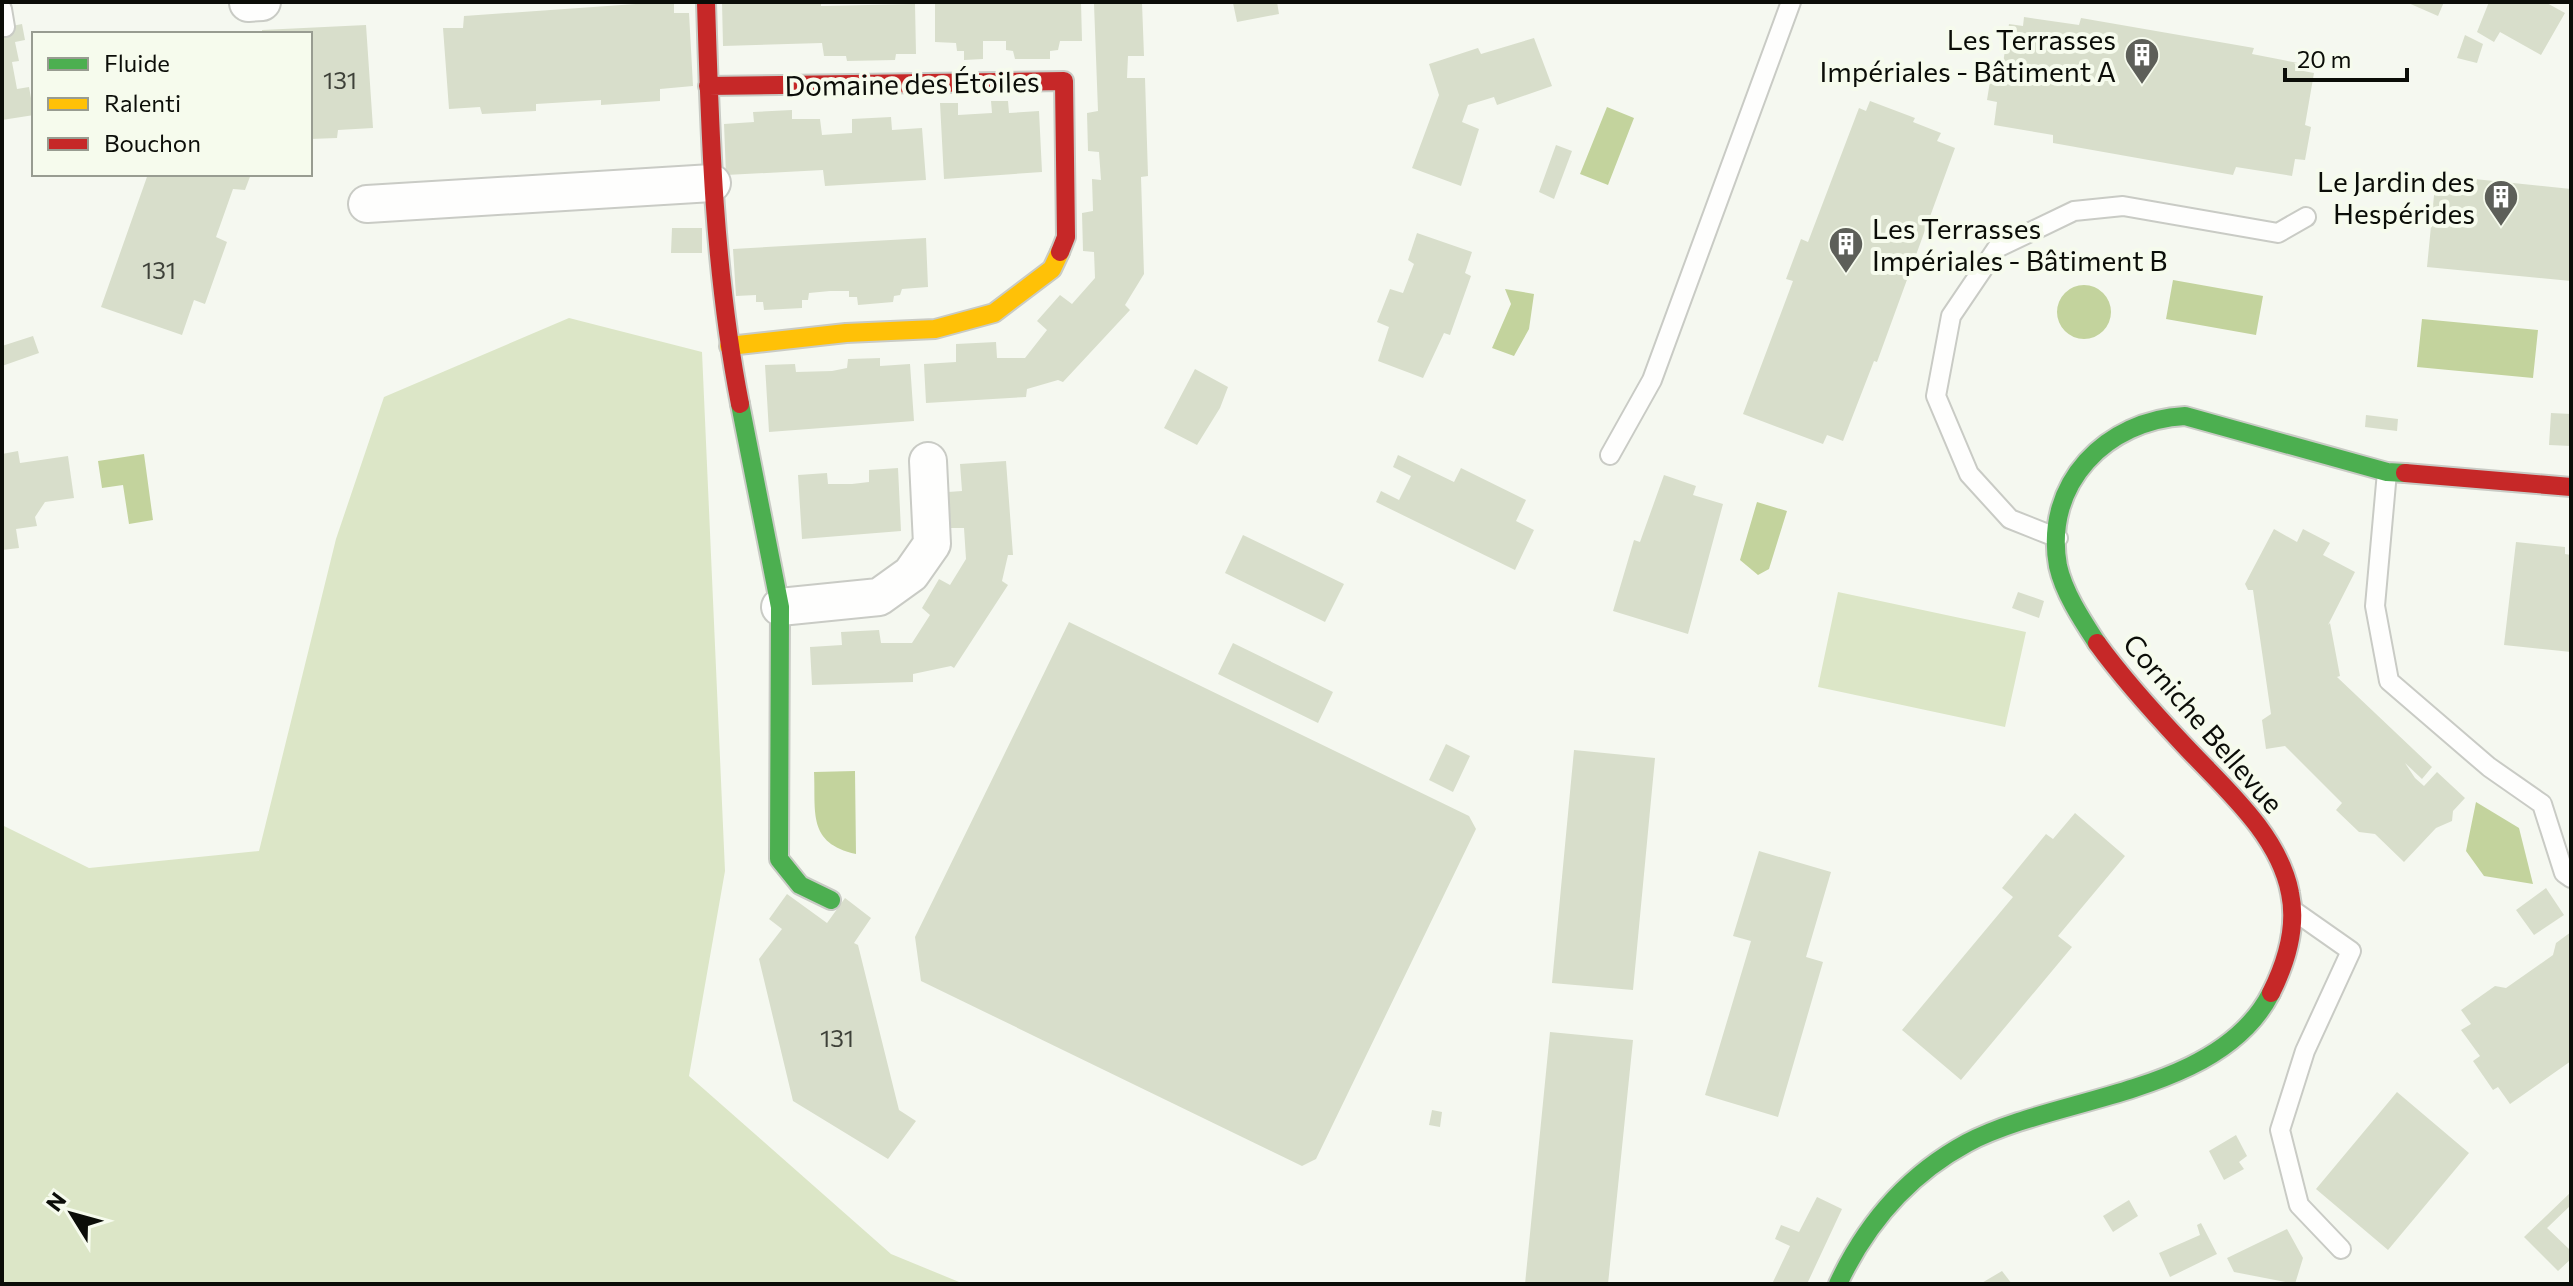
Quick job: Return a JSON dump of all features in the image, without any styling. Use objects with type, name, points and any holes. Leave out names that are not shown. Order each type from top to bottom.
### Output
[{"type":"street","points":[[248,3],[262,2]]},
{"type":"street","points":[[706,2],[712,183],[729,346],[780,607],[779,859],[800,885],[831,900]]},
{"type":"street","name":"Domaine des Étoiles","points":[[708,86],[1064,81],[1066,237],[1052,269],[994,313],[935,329],[846,333],[729,346]]},
{"type":"street","points":[[367,204],[712,183]]},
{"type":"street","name":"Corniche Bellevue","points":[[1838,1284],[1856,1244],[1879,1214],[1912,1181],[1949,1154],[1992,1132],[2102,1099],[2186,1067],[2237,1039],[2271,998],[2290,952],[2292,910],[2286,874],[2265,836],[2108,656],[2085,623],[2058,568],[2063,505],[2078,472],[2101,446],[2125,428],[2150,417],[2185,416],[2387,472],[2571,487]]},
{"type":"street","points":[[780,607],[879,597],[911,574],[932,544],[928,461]]},
{"type":"lane","points":[[1610,455],[1652,380],[1791,2]]},
{"type":"lane","points":[[2058,538],[2010,519],[1969,474],[1936,396],[1951,316],[1997,248],[2074,211],[2123,206],[2278,233],[2306,217]]},
{"type":"lane","points":[[2387,472],[2375,606],[2389,681],[2489,767],[2542,804],[2564,873],[2571,878]]},
{"type":"lane","points":[[2292,910],[2351,951],[2305,1051],[2280,1130],[2299,1205],[2341,1249]]},
{"type":"shaded area","points":[[1607,107],[1634,118],[1608,185],[1580,174]]},
{"type":"shaded area","points":[[2173,280],[2263,296],[2256,335],[2166,319]]},
{"type":"shaded area","points":[[2084,285],[2103,293],[2111,312],[2103,331],[2084,339],[2065,331],[2057,312],[2065,293]]},
{"type":"shaded area","points":[[1505,289],[1534,294],[1529,329],[1514,356],[1492,348],[1511,304]]},
{"type":"shaded area","points":[[569,318],[702,352],[725,871],[689,1076],[891,1254],[964,1284],[2,1284],[2,825],[89,868],[259,851],[336,539],[384,397]]},
{"type":"shaded area","points":[[2422,319],[2538,330],[2533,378],[2417,367]]},
{"type":"shaded area","points":[[144,454],[153,520],[129,524],[123,485],[102,488],[98,461]]},
{"type":"shaded area","points":[[1757,502],[1787,511],[1769,569],[1758,575],[1740,560]]},
{"type":"shaded area","points":[[1838,592],[2026,632],[2005,727],[1818,687]]},
{"type":"shaded area","points":[[855,771],[856,854],[840,849],[822,834],[815,813],[814,772]]},
{"type":"shaded area","points":[[2476,802],[2519,828],[2533,884],[2484,876],[2466,851]]},
{"type":"building","points":[[674,2],[674,13],[689,13],[693,86],[660,89],[660,101],[601,105],[601,100],[536,104],[536,111],[482,114],[480,107],[449,109],[443,28],[463,28],[464,16]]},
{"type":"building","points":[[722,2],[821,2],[821,6],[915,4],[916,54],[896,54],[895,60],[847,61],[846,56],[824,56],[822,43],[723,46]]},
{"type":"building","points":[[935,2],[1081,2],[1082,41],[1060,41],[1058,50],[1050,51],[1050,59],[1015,59],[1013,51],[1006,50],[1006,41],[983,41],[983,59],[964,60],[964,51],[957,51],[956,43],[935,42]]},
{"type":"building","points":[[1277,2],[1279,14],[1237,22],[1233,3]]},
{"type":"building","points":[[2406,2],[2444,2],[2438,16]]},
{"type":"building","points":[[2489,2],[2545,2],[2565,13],[2541,55],[2500,32],[2494,42],[2477,32]]},
{"type":"building","points":[[1142,3],[1144,56],[1128,56],[1127,78],[1145,78],[1148,176],[1141,177],[1144,274],[1125,305],[1130,310],[1063,382],[1058,380],[1027,389],[1026,397],[926,403],[924,364],[956,362],[956,344],[996,342],[997,358],[1025,358],[1047,330],[1037,321],[1060,295],[1072,304],[1095,278],[1094,252],[1083,251],[1082,213],[1093,211],[1092,179],[1101,180],[1099,152],[1088,151],[1087,113],[1098,111],[1094,4]]},
{"type":"building","name":"Les Terrasses Impériales - Bâtiment A","points":[[2024,17],[2079,25],[2081,18],[2254,48],[2252,54],[2298,63],[2298,70],[2314,73],[2305,125],[2311,127],[2305,160],[2295,159],[2292,176],[2236,167],[2233,175],[2053,143],[2053,135],[1994,125],[1997,102],[1987,100],[1992,69],[2002,70],[2009,24],[2023,26]]},
{"type":"building","points":[[22,24],[25,40],[15,42],[19,61],[12,62],[17,89],[29,87],[32,115],[2,120],[2,28]]},
{"type":"building","points":[[366,25],[373,128],[338,130],[337,138],[312,139],[312,32],[262,30]]},
{"type":"building","points":[[2465,35],[2483,44],[2477,63],[2457,58]]},
{"type":"building","points":[[1534,38],[1552,86],[1497,105],[1494,97],[1468,105],[1462,122],[1479,129],[1461,186],[1412,168],[1439,95],[1429,64],[1478,48],[1481,54]]},
{"type":"building","points":[[991,101],[1008,101],[1009,113],[1039,111],[1042,172],[944,179],[940,103],[958,103],[958,115],[992,113]]},
{"type":"building","name":"Les Terrasses Impériales - Bâtiment B","points":[[1870,101],[1915,118],[1913,122],[1941,133],[1937,141],[1955,148],[1877,362],[1874,361],[1843,441],[1827,435],[1823,444],[1743,414],[1793,281],[1786,279],[1801,239],[1808,242],[1859,108],[1866,111]]},
{"type":"building","points":[[792,110],[792,119],[820,119],[822,135],[852,133],[852,119],[891,117],[892,130],[922,128],[926,180],[825,186],[823,170],[726,175],[724,124],[754,122],[753,112]]},
{"type":"building","points":[[1556,145],[1572,151],[1554,199],[1539,192]]},
{"type":"building","name":"Le Jardin des Hespérides","points":[[2436,175],[2571,189],[2571,281],[2427,267]]},
{"type":"building","points":[[147,176],[250,176],[245,190],[233,189],[216,237],[227,242],[205,304],[194,300],[182,335],[101,307]]},
{"type":"building","points":[[672,228],[702,228],[702,253],[671,253]]},
{"type":"building","points":[[1417,233],[1472,252],[1465,273],[1471,276],[1450,335],[1444,333],[1423,378],[1378,361],[1389,327],[1377,322],[1390,289],[1403,293],[1414,264],[1408,260]]},
{"type":"building","points":[[926,238],[928,287],[902,289],[900,295],[894,296],[893,302],[858,305],[857,297],[849,297],[849,291],[830,291],[809,293],[808,300],[802,300],[802,308],[764,310],[763,302],[756,302],[756,295],[736,296],[733,249]]},
{"type":"building","points":[[33,336],[39,353],[2,366],[2,346]]},
{"type":"building","points":[[880,358],[880,366],[910,364],[914,421],[769,432],[765,365],[795,364],[796,372],[832,371],[847,368],[848,359]]},
{"type":"building","points":[[1195,369],[1228,387],[1220,408],[1197,445],[1164,428]]},
{"type":"building","points":[[2551,413],[2571,414],[2571,446],[2549,445]]},
{"type":"building","points":[[2366,415],[2398,419],[2397,431],[2365,427]]},
{"type":"building","points":[[18,451],[20,463],[68,456],[74,498],[45,502],[35,517],[37,526],[16,529],[19,548],[2,550],[2,454]]},
{"type":"building","points":[[1398,455],[1454,482],[1461,468],[1526,500],[1516,521],[1534,530],[1515,570],[1376,502],[1381,491],[1399,500],[1411,476],[1393,467]]},
{"type":"building","points":[[1006,461],[1013,555],[1008,555],[1002,581],[1008,585],[954,668],[951,666],[913,674],[913,682],[812,685],[810,647],[842,645],[841,632],[879,630],[881,643],[912,643],[930,615],[922,608],[939,579],[950,585],[966,559],[964,528],[951,528],[948,492],[962,491],[960,464]]},
{"type":"building","points":[[898,468],[901,531],[802,539],[798,475],[827,473],[828,484],[852,484],[869,482],[869,470]]},
{"type":"building","points":[[1664,475],[1696,486],[1693,495],[1723,504],[1688,634],[1613,611],[1634,540],[1640,542]]},
{"type":"building","points":[[2274,529],[2297,542],[2303,529],[2330,543],[2323,555],[2355,572],[2328,625],[2330,623],[2340,676],[2337,677],[2432,767],[2422,779],[2405,763],[2415,778],[2424,786],[2437,772],[2465,798],[2453,811],[2452,821],[2436,828],[2404,862],[2375,834],[2359,832],[2336,810],[2342,803],[2285,746],[2266,749],[2262,720],[2271,714],[2253,590],[2248,590],[2245,584]]},
{"type":"building","points":[[1243,535],[1344,584],[1325,622],[1225,573]]},
{"type":"building","points":[[2516,542],[2565,547],[2565,554],[2571,555],[2571,652],[2504,645]]},
{"type":"building","points":[[2018,592],[2044,601],[2039,618],[2012,608]]},
{"type":"building","points":[[1069,622],[1469,816],[1476,829],[1316,1159],[1302,1166],[921,981],[915,937]]},
{"type":"building","points":[[1233,643],[1333,692],[1318,723],[1218,674]]},
{"type":"building","points":[[1446,744],[1470,756],[1453,792],[1429,780]]},
{"type":"building","points":[[1574,750],[1655,758],[1633,990],[1552,983]]},
{"type":"building","points":[[2075,813],[2125,856],[2058,936],[2072,947],[1961,1080],[1902,1030],[2013,897],[2002,888],[2046,834],[2053,839]]},
{"type":"building","points":[[1759,851],[1831,872],[1806,957],[1823,962],[1778,1117],[1705,1095],[1751,941],[1733,936]]},
{"type":"building","points":[[2546,888],[2564,915],[2534,935],[2516,910]]},
{"type":"building","points":[[787,894],[827,923],[845,898],[871,918],[854,943],[858,945],[899,1110],[916,1121],[888,1159],[793,1101],[759,959],[782,929],[769,919]]},
{"type":"building","points":[[2571,932],[2571,1061],[2510,1104],[2498,1087],[2493,1090],[2473,1061],[2480,1056],[2461,1030],[2471,1024],[2461,1010],[2495,986],[2506,988],[2553,955],[2556,943]]},
{"type":"building","points":[[1550,1032],[1633,1040],[1608,1284],[1525,1284]]},
{"type":"building","points":[[2397,1092],[2469,1153],[2388,1250],[2316,1189]]},
{"type":"building","points":[[1432,1110],[1442,1112],[1440,1127],[1429,1125]]},
{"type":"building","points":[[2236,1135],[2247,1156],[2239,1162],[2244,1169],[2224,1180],[2209,1151]]},
{"type":"building","points":[[2571,1192],[2571,1205],[2547,1228],[2569,1249],[2571,1247],[2571,1259],[2558,1271],[2524,1237]]},
{"type":"building","points":[[1817,1197],[1842,1209],[1807,1284],[1772,1284],[1790,1246],[1775,1239],[1781,1225],[1799,1232]]},
{"type":"building","points":[[2129,1200],[2138,1216],[2113,1232],[2103,1216]]},
{"type":"building","points":[[2201,1223],[2217,1254],[2170,1277],[2159,1253],[2200,1235],[2197,1225]]},
{"type":"building","points":[[2287,1229],[2303,1258],[2295,1284],[2234,1272],[2227,1258]]},
{"type":"building","points":[[2002,1271],[2012,1284],[1980,1284]]},
{"type":"traffic: fast","points":[[740,404],[780,607],[779,859],[800,885],[831,900]]},
{"type":"traffic: fast","points":[[2097,643],[2065,586],[2058,566],[2056,536],[2061,508],[2071,483],[2087,461],[2107,443],[2130,429],[2157,420],[2185,416],[2387,472],[2405,473]]},
{"type":"traffic: fast","points":[[1838,1284],[1862,1241],[1891,1203],[1946,1156],[2004,1127],[2176,1073],[2214,1053],[2247,1027],[2271,993]]},
{"type":"traffic: slow","points":[[729,346],[846,333],[935,329],[994,313],[1052,269],[1060,252]]},
{"type":"traffic: jam","points":[[706,2],[719,254],[740,404]]},
{"type":"traffic: jam","points":[[708,86],[1064,81],[1066,237],[1060,252]]},
{"type":"traffic: jam","points":[[2405,473],[2571,487]]},
{"type":"traffic: jam","points":[[2097,643],[2150,708],[2248,813],[2262,831],[2284,871],[2292,906],[2291,931],[2271,993]]},
{"type":"place","name":"Les Terrasses Impériales - Bâtiment A","points":[[2142,86]]},
{"type":"place","name":"Le Jardin des Hespérides","points":[[2501,228]]},
{"type":"place","name":"Les Terrasses Impériales - Bâtiment B","points":[[1846,275]]}]
